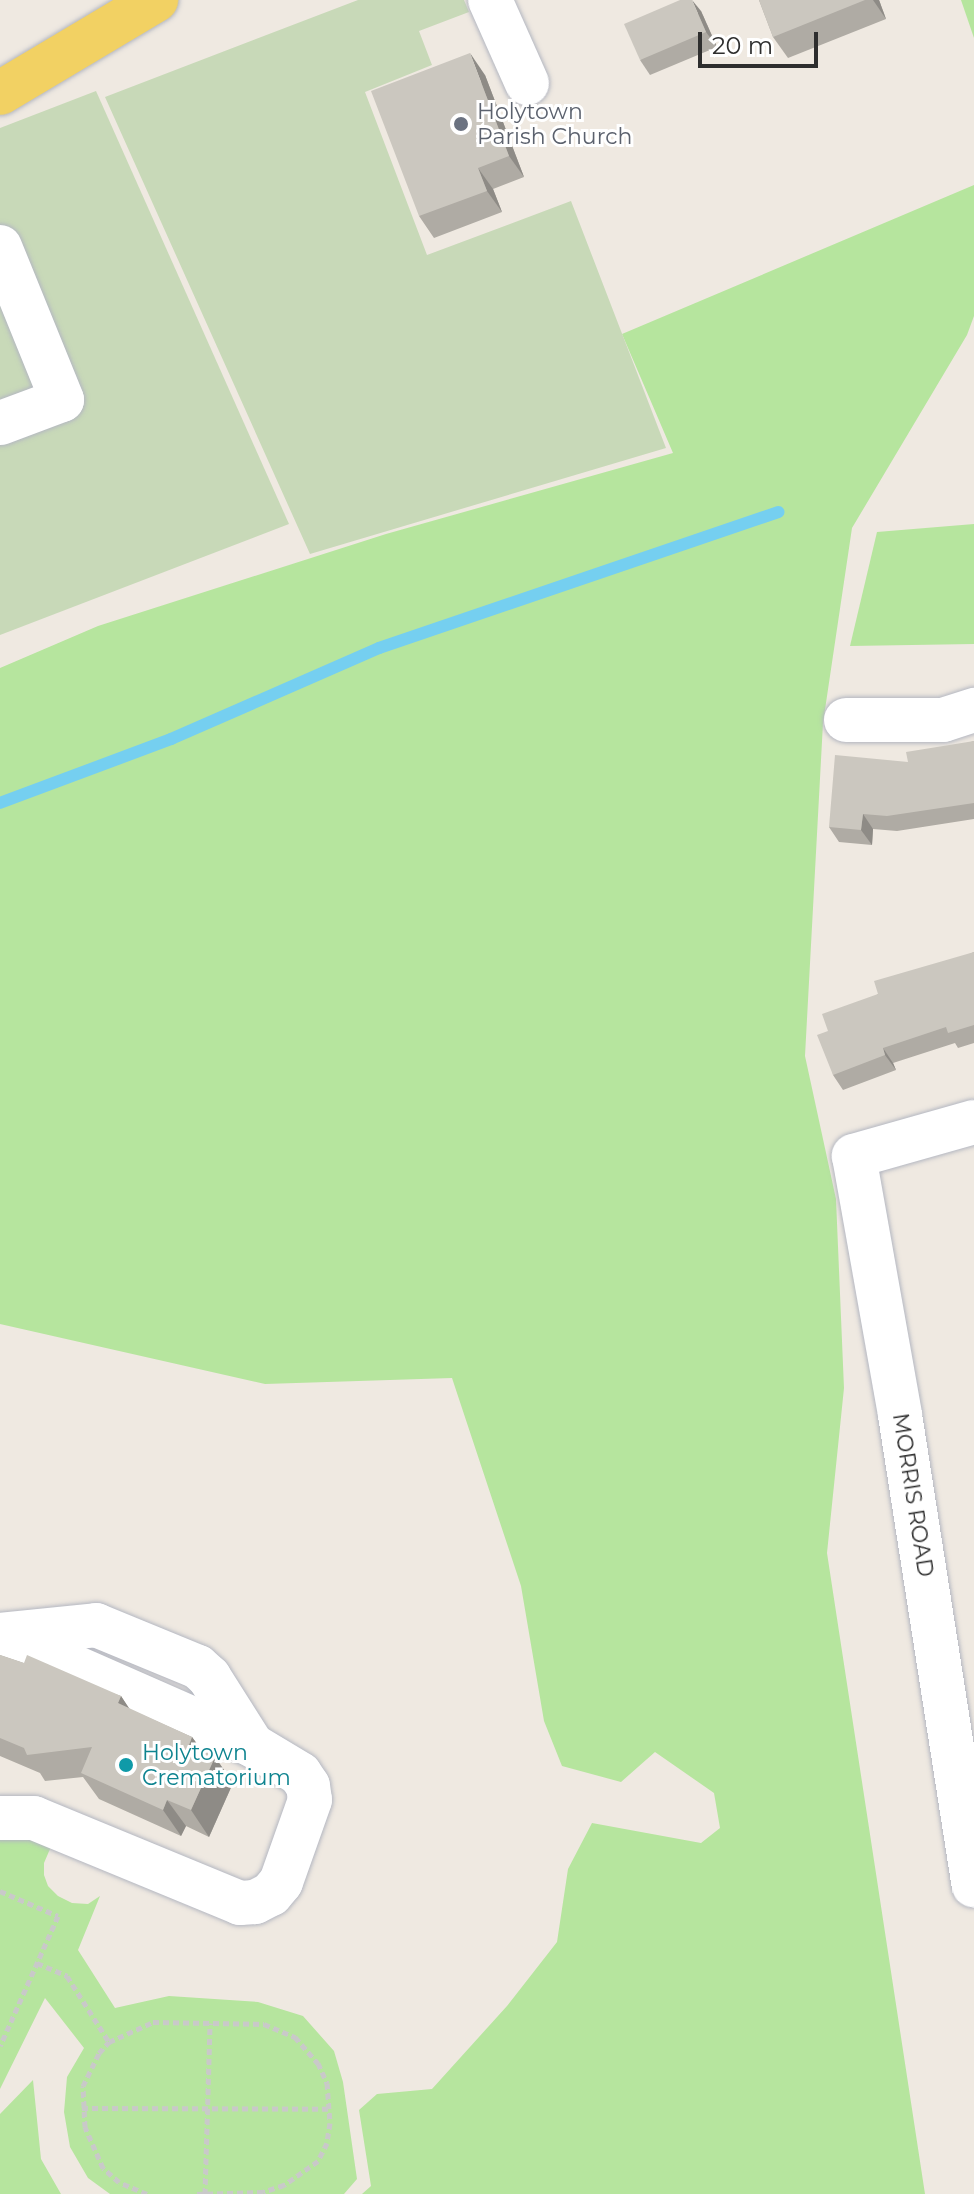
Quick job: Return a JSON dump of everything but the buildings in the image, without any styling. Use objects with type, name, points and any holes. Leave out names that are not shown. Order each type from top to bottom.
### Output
[{"type":"main road","points":[[0,93],[156,0]]},
{"type":"street","points":[[490,0],[527,83]]},
{"type":"street","points":[[0,247],[62,400],[0,423]]},
{"type":"street","points":[[846,720],[943,720],[974,710]]},
{"type":"street","name":"MORRIS ROAD","points":[[974,1122],[854,1156],[903,1430],[974,1885]]},
{"type":"street","points":[[0,1635],[96,1625],[198,1667],[209,1677],[252,1745],[300,1774],[308,1786],[310,1800],[281,1882],[271,1894],[255,1902],[223,1899],[34,1818],[0,1818]]},
{"type":"path","points":[[0,1891],[58,1916],[0,2046]]},
{"type":"path","points":[[37,1963],[67,1976],[109,2042]]},
{"type":"path","points":[[147,2194],[119,2182],[103,2168],[91,2148],[82,2108],[87,2077],[109,2042],[153,2022],[264,2024],[295,2037],[318,2063],[327,2083],[330,2109],[327,2143],[318,2161],[305,2173],[263,2192],[194,2194]]},
{"type":"path","points":[[205,2194],[210,2023]]},
{"type":"path","points":[[82,2108],[330,2109]]},
{"type":"green space","points":[[358,0],[464,0],[469,12],[419,31],[432,65],[365,92],[427,255],[571,201],[666,448],[310,554],[105,97]]},
{"type":"green space","points":[[961,0],[974,0],[974,38]]},
{"type":"green space","points":[[96,91],[289,524],[0,635],[0,128]]},
{"type":"green space","points":[[974,185],[974,316],[967,335],[852,528],[823,723],[805,1056],[836,1199],[844,1388],[827,1553],[925,2194],[362,2194],[371,2186],[359,2110],[377,2094],[432,2089],[507,2006],[557,1942],[568,1869],[592,1823],[701,1843],[720,1828],[714,1793],[655,1752],[621,1782],[562,1766],[544,1721],[521,1586],[452,1378],[265,1384],[0,1324],[0,668],[98,626],[386,534],[673,453],[622,334]]},
{"type":"green space","points":[[974,524],[974,644],[850,646],[877,532]]},
{"type":"green space","points":[[0,1833],[53,1842],[44,1863],[44,1875],[48,1886],[58,1896],[72,1903],[88,1904],[100,1896],[78,1950],[115,2008],[169,1996],[258,2002],[303,2016],[334,2051],[343,2082],[357,2179],[344,2194],[110,2194],[88,2178],[70,2147],[64,2112],[67,2077],[84,2048],[45,1998],[0,2089]]},
{"type":"green space","points":[[33,2080],[41,2159],[61,2194],[0,2194],[0,2114]]},
{"type":"waterway","points":[[0,803],[171,739],[379,648],[778,512]]},
{"type":"place","name":"Holytown Parish Church","points":[[461,124]]},
{"type":"place","name":"Holytown Crematorium","points":[[126,1765]]}]
